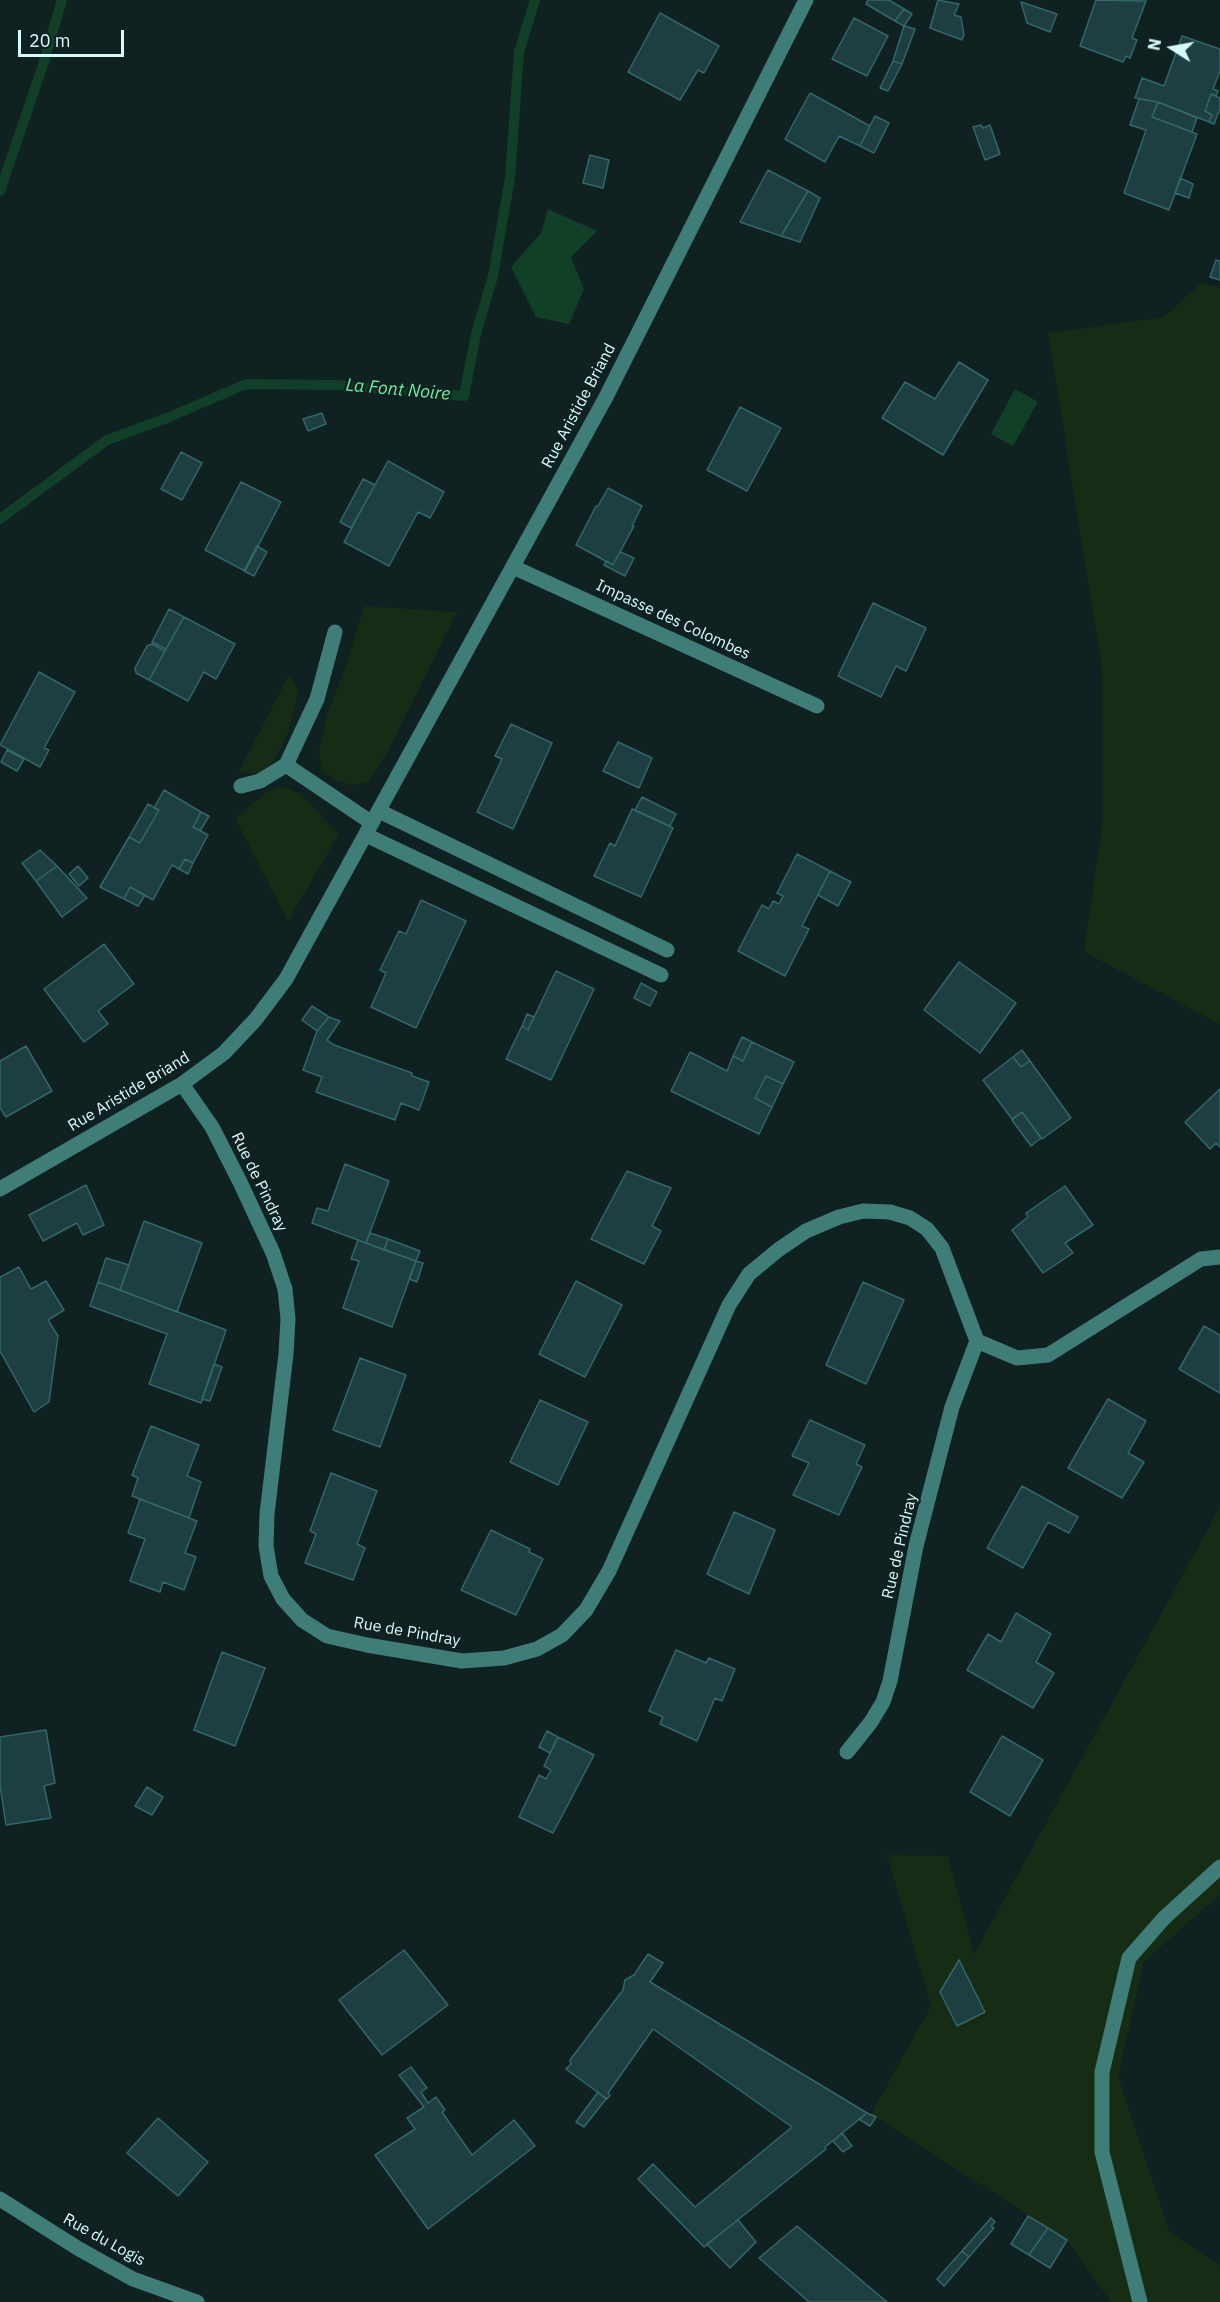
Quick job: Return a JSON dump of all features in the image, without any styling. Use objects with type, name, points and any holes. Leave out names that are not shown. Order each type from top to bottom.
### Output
[{"type":"street","name":"Rue Aristide Briand","points":[[0,1189],[182,1084],[224,1053],[256,1020],[286,979],[606,397],[806,0]]},
{"type":"street","name":"Impasse des Colombes","points":[[513,567],[817,706]]},
{"type":"street","points":[[241,786],[260,781],[286,765],[317,699],[335,632]]},
{"type":"street","points":[[286,765],[372,823],[661,975]]},
{"type":"street","points":[[372,823],[667,950]]},
{"type":"street","name":"Rue de Pindray","points":[[182,1084],[212,1127],[240,1182],[273,1253],[285,1289],[288,1319],[286,1354],[267,1514],[266,1546],[271,1576],[283,1599],[302,1620],[327,1636],[367,1645],[462,1661],[504,1658],[537,1649],[562,1635],[586,1610],[609,1571],[729,1305],[749,1274],[778,1250],[814,1228],[839,1217],[863,1211],[890,1212],[910,1218],[927,1229],[942,1248],[977,1341],[952,1407],[916,1546],[890,1681],[877,1712],[847,1752]]},
{"type":"street","points":[[977,1341],[1017,1358],[1048,1355],[1201,1259],[1220,1257]]},
{"type":"street","points":[[1140,2302],[1102,2152],[1102,2072],[1129,1958],[1164,1918],[1220,1867]]},
{"type":"street","name":"Rue du Logis","points":[[0,2199],[79,2249],[124,2274],[197,2302]]},
{"type":"shaded area","points":[[548,209],[597,231],[571,257],[584,289],[569,324],[536,317],[511,267],[541,233]]},
{"type":"shaded area","points":[[1202,282],[1220,288],[1220,1024],[1084,952],[1103,819],[1102,669],[1048,333],[1164,317]]},
{"type":"shaded area","points":[[1015,389],[1038,402],[1013,446],[991,434]]},
{"type":"shaded area","points":[[364,606],[457,612],[389,749],[369,782],[350,785],[336,780],[321,769],[319,750],[328,712],[347,663]]},
{"type":"shaded area","points":[[289,675],[299,691],[287,736],[271,765],[257,774],[239,771]]},
{"type":"shaded area","points":[[282,786],[300,794],[339,834],[288,921],[236,820],[264,794]]},
{"type":"shaded area","points":[[1220,1507],[1220,1895],[1144,1961],[1118,2076],[1170,2233],[1220,2265],[1220,2302],[1111,2302],[1067,2240],[871,2114],[931,2006],[887,1855],[948,1856],[974,1954]]},
{"type":"building","points":[[868,0],[889,0],[904,9],[895,21],[866,4]]},
{"type":"building","points":[[938,0],[959,4],[954,15],[961,17],[964,35],[962,40],[930,28]]},
{"type":"building","points":[[1096,0],[1146,1],[1132,38],[1137,40],[1130,58],[1126,56],[1123,62],[1080,46]]},
{"type":"building","points":[[1021,2],[1057,14],[1050,32],[1027,23]]},
{"type":"building","points":[[904,9],[912,14],[904,26],[895,21]]},
{"type":"building","points":[[660,13],[719,46],[704,73],[698,70],[680,100],[628,72]]},
{"type":"building","points":[[854,18],[888,36],[867,76],[832,59]]},
{"type":"building","points":[[904,26],[915,29],[902,64],[893,61]]},
{"type":"building","points":[[1182,36],[1220,49],[1220,71],[1213,89],[1218,91],[1216,96],[1211,94],[1205,111],[1212,115],[1209,122],[1158,102],[1135,98],[1142,78],[1164,86]]},
{"type":"building","points":[[893,61],[902,64],[888,91],[880,88]]},
{"type":"building","points":[[810,93],[870,126],[860,146],[839,136],[825,162],[785,139]]},
{"type":"building","points":[[1211,94],[1220,98],[1220,109],[1214,124],[1209,122],[1212,115],[1205,111]]},
{"type":"building","points":[[1139,99],[1158,102],[1152,117],[1197,134],[1169,210],[1124,193],[1146,130],[1130,125]]},
{"type":"building","points":[[1158,102],[1197,118],[1192,132],[1152,117]]},
{"type":"building","points":[[875,116],[889,123],[874,153],[860,146]]},
{"type":"building","points":[[981,125],[983,128],[990,125],[1000,154],[985,160],[973,127]]},
{"type":"building","points":[[590,155],[609,160],[603,188],[583,183]]},
{"type":"building","points":[[768,170],[808,191],[781,236],[740,222]]},
{"type":"building","points":[[1180,178],[1193,184],[1189,198],[1175,193]]},
{"type":"building","points":[[808,191],[820,198],[800,242],[781,236]]},
{"type":"building","points":[[1216,260],[1220,261],[1220,280],[1210,277]]},
{"type":"building","points":[[959,362],[988,380],[943,455],[882,418],[905,382],[935,399]]},
{"type":"building","points":[[740,407],[781,428],[747,491],[707,470]]},
{"type":"building","points":[[322,413],[326,424],[308,431],[303,419]]},
{"type":"building","points":[[181,452],[202,463],[182,500],[161,489]]},
{"type":"building","points":[[388,461],[444,492],[430,518],[418,512],[389,566],[344,542]]},
{"type":"building","points":[[363,479],[375,485],[351,528],[340,522]]},
{"type":"building","points":[[241,482],[281,502],[245,571],[205,550]]},
{"type":"building","points":[[608,488],[642,506],[613,565],[576,545]]},
{"type":"building","points":[[257,546],[267,552],[254,576],[244,571]]},
{"type":"building","points":[[620,552],[634,558],[625,576],[604,565],[606,561],[613,565]]},
{"type":"building","points":[[873,603],[926,628],[906,671],[896,666],[881,697],[838,676]]},
{"type":"building","points":[[169,609],[184,617],[166,649],[152,642]]},
{"type":"building","points":[[184,617],[235,644],[216,679],[204,672],[188,701],[149,680]]},
{"type":"building","points":[[152,644],[165,651],[149,680],[136,673],[135,668],[147,646]]},
{"type":"building","points":[[39,672],[75,692],[44,748],[49,750],[40,767],[0,745]]},
{"type":"building","points":[[511,724],[552,743],[513,829],[477,812],[502,759],[495,756]]},
{"type":"building","points":[[618,742],[652,758],[639,788],[603,771]]},
{"type":"building","points":[[7,750],[24,759],[17,771],[1,762]]},
{"type":"building","points":[[164,790],[201,812],[193,827],[208,835],[193,863],[185,859],[179,869],[172,865],[153,900],[130,887],[124,899],[100,887],[129,837],[140,843],[159,810],[154,808]]},
{"type":"building","points":[[642,797],[676,814],[670,826],[635,810]]},
{"type":"building","points":[[148,804],[159,810],[140,843],[129,837]]},
{"type":"building","points":[[632,809],[673,828],[641,897],[594,876],[610,843],[615,846]]},
{"type":"building","points":[[201,812],[209,816],[200,831],[193,827]]},
{"type":"building","points":[[40,850],[57,866],[36,881],[22,863]]},
{"type":"building","points":[[797,854],[830,871],[802,926],[809,929],[785,976],[738,951],[762,905],[769,909],[773,901],[779,904],[783,896],[777,893]]},
{"type":"building","points":[[185,859],[193,863],[188,874],[179,869]]},
{"type":"building","points":[[57,866],[87,898],[62,917],[36,881]]},
{"type":"building","points":[[78,866],[88,878],[79,886],[69,874]]},
{"type":"building","points":[[830,871],[851,882],[838,906],[818,895]]},
{"type":"building","points":[[130,887],[145,895],[138,906],[124,899]]},
{"type":"building","points":[[421,900],[466,921],[416,1028],[371,1007],[386,973],[380,970],[399,931],[406,934]]},
{"type":"building","points":[[104,944],[134,984],[98,1011],[108,1024],[84,1042],[44,989]]},
{"type":"building","points":[[959,962],[1016,1003],[980,1053],[924,1010]]},
{"type":"building","points":[[556,971],[594,989],[551,1080],[506,1059],[522,1026],[528,1030]]},
{"type":"building","points":[[641,983],[657,992],[650,1006],[634,998]]},
{"type":"building","points":[[312,1006],[329,1017],[317,1031],[302,1020]]},
{"type":"building","points":[[527,1014],[534,1017],[528,1030],[522,1026]]},
{"type":"building","points":[[329,1017],[340,1021],[327,1040],[334,1045],[412,1073],[412,1076],[429,1082],[419,1110],[401,1103],[395,1120],[316,1092],[322,1077],[303,1070],[317,1031]]},
{"type":"building","points":[[742,1037],[752,1042],[743,1061],[733,1056]]},
{"type":"building","points":[[752,1042],[794,1062],[783,1084],[766,1076],[755,1098],[772,1107],[759,1134],[671,1091],[690,1052],[727,1071],[733,1056],[743,1061]]},
{"type":"building","points":[[26,1046],[52,1091],[6,1117],[0,1108],[0,1061]]},
{"type":"building","points":[[1022,1050],[1030,1061],[1021,1067],[1013,1057]]},
{"type":"building","points":[[1013,1057],[1021,1067],[1030,1061],[1071,1118],[1042,1139],[1022,1112],[1012,1119],[983,1080]]},
{"type":"building","points":[[766,1076],[783,1084],[772,1107],[755,1098]]},
{"type":"building","points":[[1220,1089],[1220,1147],[1216,1143],[1210,1149],[1185,1122]]},
{"type":"building","points":[[1022,1112],[1041,1138],[1031,1146],[1012,1120]]},
{"type":"building","points":[[345,1164],[389,1181],[366,1243],[312,1223],[317,1208],[328,1211]]},
{"type":"building","points":[[627,1171],[671,1188],[652,1226],[661,1231],[644,1264],[591,1239]]},
{"type":"building","points":[[86,1185],[104,1225],[83,1235],[77,1223],[43,1241],[29,1215]]},
{"type":"building","points":[[1065,1186],[1093,1225],[1065,1243],[1073,1253],[1043,1273],[1012,1230],[1028,1217],[1026,1213]]},
{"type":"building","points":[[144,1221],[202,1243],[177,1312],[120,1290]]},
{"type":"building","points":[[370,1233],[388,1239],[384,1250],[366,1243]]},
{"type":"building","points":[[388,1239],[420,1251],[416,1261],[384,1250]]},
{"type":"building","points":[[358,1240],[416,1261],[392,1327],[343,1308],[359,1261],[351,1259]]},
{"type":"building","points":[[106,1258],[129,1265],[120,1290],[98,1282]]},
{"type":"building","points":[[416,1261],[423,1263],[417,1282],[409,1279]]},
{"type":"building","points":[[19,1267],[31,1289],[46,1281],[64,1310],[48,1320],[58,1336],[49,1402],[34,1412],[0,1351],[0,1277]]},
{"type":"building","points":[[576,1281],[622,1305],[585,1377],[539,1354]]},
{"type":"building","points":[[98,1282],[226,1330],[201,1403],[149,1384],[167,1334],[90,1306]]},
{"type":"building","points":[[863,1282],[904,1300],[866,1384],[826,1365]]},
{"type":"building","points":[[1204,1326],[1220,1335],[1220,1393],[1179,1369]]},
{"type":"building","points":[[360,1358],[406,1375],[380,1447],[333,1430]]},
{"type":"building","points":[[214,1364],[222,1367],[210,1401],[202,1399]]},
{"type":"building","points":[[1108,1399],[1146,1421],[1128,1453],[1144,1462],[1122,1498],[1068,1468]]},
{"type":"building","points":[[540,1400],[588,1422],[558,1485],[510,1462]]},
{"type":"building","points":[[810,1420],[865,1445],[856,1464],[862,1467],[839,1515],[793,1495],[809,1463],[792,1456]]},
{"type":"building","points":[[151,1426],[199,1445],[187,1476],[201,1482],[189,1518],[132,1496],[138,1478],[132,1475]]},
{"type":"building","points":[[331,1473],[377,1491],[357,1544],[365,1548],[353,1580],[305,1563],[316,1534],[310,1531]]},
{"type":"building","points":[[1022,1486],[1078,1517],[1069,1533],[1048,1522],[1023,1568],[987,1548]]},
{"type":"building","points":[[140,1499],[197,1521],[185,1553],[196,1557],[184,1590],[163,1582],[160,1592],[130,1581],[145,1539],[128,1533]]},
{"type":"building","points":[[734,1512],[775,1530],[749,1594],[707,1574]]},
{"type":"building","points":[[491,1530],[530,1549],[529,1552],[543,1559],[516,1615],[461,1590]]},
{"type":"building","points":[[1016,1613],[1051,1634],[1036,1662],[1054,1673],[1033,1708],[967,1670],[988,1634],[1001,1642]]},
{"type":"building","points":[[676,1650],[706,1663],[709,1658],[735,1669],[722,1701],[715,1698],[697,1741],[660,1724],[663,1717],[649,1711]]},
{"type":"building","points":[[222,1652],[265,1668],[235,1746],[194,1730]]},
{"type":"building","points":[[46,1730],[55,1783],[44,1786],[51,1818],[6,1825],[0,1785],[0,1737]]},
{"type":"building","points":[[547,1731],[558,1737],[550,1753],[539,1747]]},
{"type":"building","points":[[1002,1736],[1043,1760],[1010,1816],[970,1792]]},
{"type":"building","points":[[558,1737],[594,1755],[553,1833],[519,1817],[539,1775],[546,1779],[551,1770],[544,1766]]},
{"type":"building","points":[[147,1787],[163,1797],[152,1815],[135,1806]]},
{"type":"building","points":[[404,1950],[448,2005],[382,2055],[339,2000]]},
{"type":"building","points":[[648,1954],[663,1963],[650,1982],[867,2113],[704,2247],[638,2179],[653,2164],[695,2207],[792,2127],[653,2029],[608,2093],[610,2095],[607,2099],[566,2069],[571,2064],[570,2060],[623,1990],[625,1980],[634,1975]]},
{"type":"building","points":[[959,1960],[985,2012],[957,2026],[940,1992]]},
{"type":"building","points":[[411,2067],[427,2088],[421,2092],[428,2103],[436,2097],[445,2110],[442,2112],[472,2155],[514,2120],[535,2146],[428,2229],[375,2155],[415,2129],[407,2118],[424,2107],[399,2075]]},
{"type":"building","points":[[598,2092],[606,2099],[584,2127],[576,2122]]},
{"type":"building","points":[[867,2113],[876,2117],[870,2126],[859,2119]]},
{"type":"building","points":[[158,2118],[208,2162],[178,2196],[127,2153]]},
{"type":"building","points":[[842,2133],[852,2146],[843,2152],[833,2141]]},
{"type":"building","points":[[1028,2216],[1048,2228],[1029,2255],[1011,2244]]},
{"type":"building","points":[[991,2218],[995,2222],[991,2226],[994,2228],[969,2257],[962,2251]]},
{"type":"building","points":[[738,2220],[756,2242],[730,2268],[707,2244]]},
{"type":"building","points":[[797,2226],[887,2302],[809,2302],[759,2258]]},
{"type":"building","points":[[1048,2228],[1067,2240],[1050,2268],[1029,2255]]},
{"type":"building","points":[[962,2251],[969,2257],[944,2286],[937,2279]]},
{"type":"waterway","name":"La Font Noire","points":[[0,191],[43,65],[62,0]]},
{"type":"waterway","name":"La Font Noire","points":[[0,519],[107,440],[167,418],[246,384],[338,385],[464,396],[476,334],[493,276],[510,178],[519,52],[535,0]]}]
